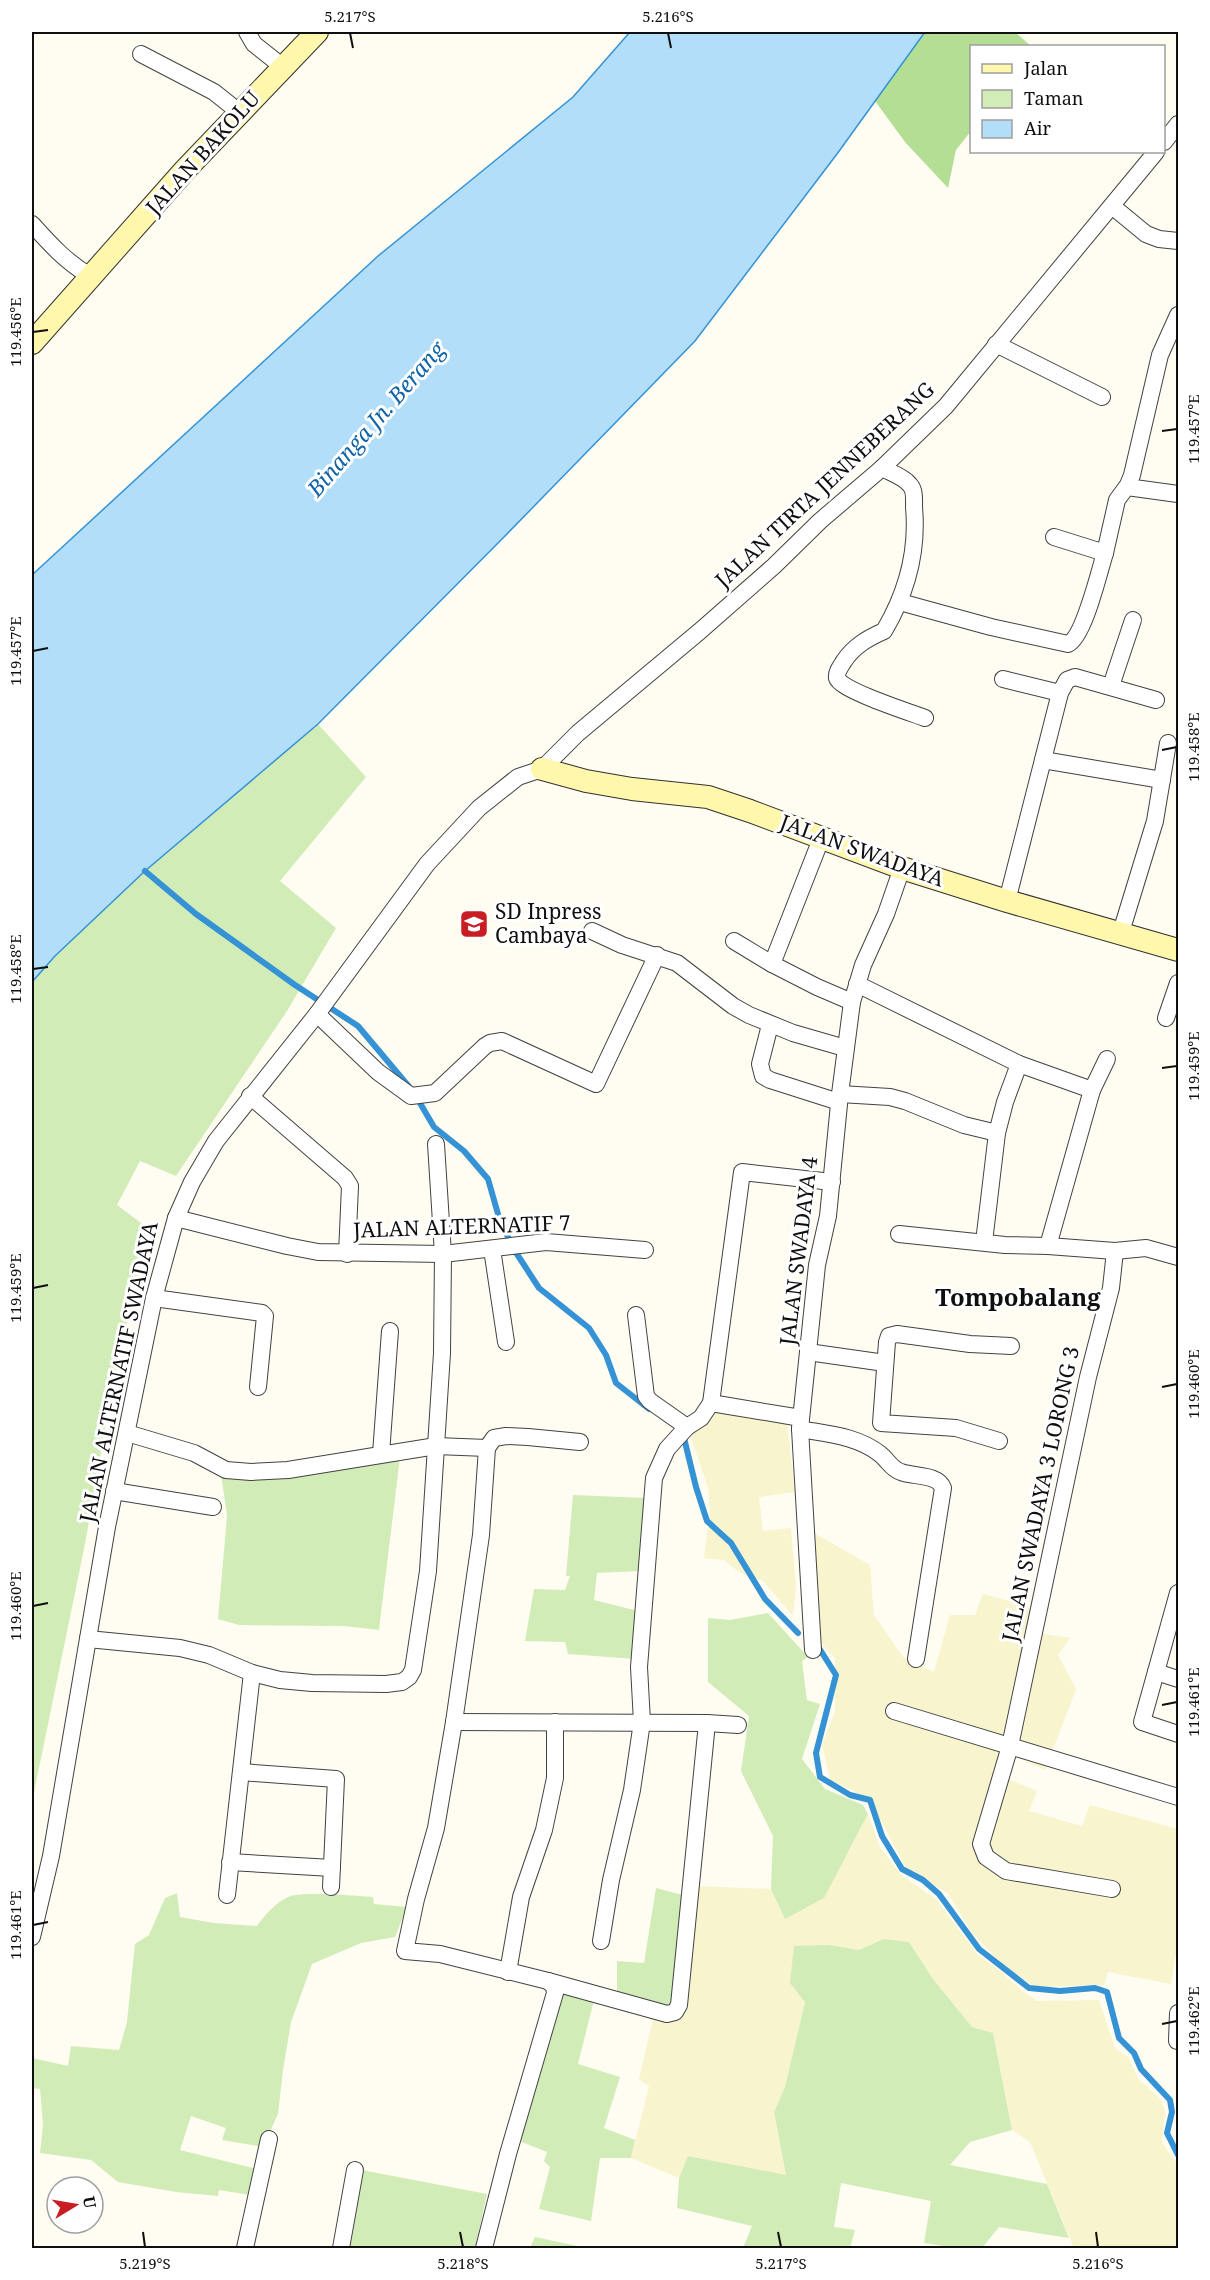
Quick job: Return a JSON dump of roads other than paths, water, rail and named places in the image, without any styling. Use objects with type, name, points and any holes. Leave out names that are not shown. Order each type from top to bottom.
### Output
[{"type":"street","points":[[247,32],[254,44],[283,67]]},
{"type":"street","name":"JALAN BAKOLU","points":[[32,343],[239,112],[317,32]]},
{"type":"street","points":[[141,54],[214,92],[239,112]]},
{"type":"street","points":[[1165,141],[1179,124]]},
{"type":"street","name":"JALAN TIRTA JENNEBERANG","points":[[542,769],[578,734],[700,632],[774,566],[820,521],[882,468],[946,406],[1155,153]]},
{"type":"street","points":[[1112,206],[1153,237],[1179,241]]},
{"type":"street","points":[[32,224],[57,252],[90,276]]},
{"type":"street","points":[[900,602],[1068,644],[1075,640],[1082,627],[1105,553],[1117,500],[1127,487],[1140,445],[1160,355],[1179,315]]},
{"type":"street","points":[[996,344],[1102,397]]},
{"type":"street","points":[[882,468],[904,480],[912,490],[916,522],[915,541],[900,602],[884,631],[868,638],[847,657],[837,672],[837,678],[850,689],[926,718]]},
{"type":"street","points":[[1127,487],[1179,494]]},
{"type":"street","points":[[1054,537],[1105,553]]},
{"type":"street","points":[[1111,686],[1133,620]]},
{"type":"street","points":[[1007,901],[1060,693],[1067,680],[1075,677],[1156,700]]},
{"type":"street","points":[[1003,679],[1060,693]]},
{"type":"street","points":[[1121,932],[1155,821],[1168,743]]},
{"type":"street","points":[[1043,760],[1162,780]]},
{"type":"street","name":"JALAN SWADAYA","points":[[542,769],[598,783],[708,797],[902,868],[1007,901],[1179,950]]},
{"type":"street","name":"JALAN ALTERNATIF SWADAYA","points":[[32,1937],[51,1856],[114,1491],[154,1298],[176,1218],[192,1182],[216,1141],[317,1014],[427,864],[479,808],[518,777],[542,769]]},
{"type":"street","points":[[772,964],[821,839]]},
{"type":"street","name":"JALAN SWADAYA 4","points":[[813,1650],[801,1423],[817,1265],[828,1216],[839,1098],[852,1002],[863,965],[886,914],[902,868]]},
{"type":"street","points":[[592,931],[622,945],[657,955],[685,969],[733,1006],[770,1025],[845,1048]]},
{"type":"street","points":[[734,941],[772,964],[852,1002]]},
{"type":"street","points":[[317,1014],[378,1072],[411,1096],[435,1094],[485,1046],[495,1041],[502,1041],[596,1084],[657,955]]},
{"type":"street","points":[[1166,1018],[1179,983]]},
{"type":"street","points":[[857,984],[1019,1064],[1092,1090]]},
{"type":"street","points":[[770,1025],[760,1064],[763,1076],[770,1080],[839,1098],[890,1097],[964,1125],[997,1133]]},
{"type":"street","points":[[1048,1246],[1092,1090],[1107,1059]]},
{"type":"street","points":[[984,1242],[997,1133],[1019,1064]]},
{"type":"street","points":[[250,1096],[345,1178],[350,1186],[347,1254]]},
{"type":"street","points":[[88,1639],[180,1648],[209,1655],[252,1673],[280,1680],[386,1684],[402,1682],[409,1677],[413,1670],[428,1571],[442,1353],[443,1254],[436,1144]]},
{"type":"street","points":[[601,1941],[611,1880],[632,1790],[642,1722],[639,1667],[654,1478],[663,1454],[687,1427],[701,1418],[711,1403],[742,1172],[832,1182]]},
{"type":"street","name":"JALAN ALTERNATIF 7","points":[[176,1218],[287,1246],[318,1252],[347,1254],[443,1254],[546,1242],[645,1250]]},
{"type":"street","points":[[899,1234],[1005,1245],[1114,1251],[1146,1248],[1179,1257]]},
{"type":"street","points":[[492,1249],[506,1342]]},
{"type":"street","name":"JALAN SWADAYA 3 LORONG 3","points":[[1112,1889],[1006,1871],[986,1857],[981,1844],[1010,1746],[1088,1377],[1111,1288],[1114,1251]]},
{"type":"street","points":[[154,1298],[262,1313],[265,1316],[258,1387]]},
{"type":"street","points":[[636,1315],[646,1396],[687,1427]]},
{"type":"street","points":[[381,1454],[390,1331]]},
{"type":"street","points":[[999,1442],[956,1428],[881,1423],[885,1363],[889,1336],[897,1334],[970,1344],[1011,1346]]},
{"type":"street","points":[[808,1352],[885,1363]]},
{"type":"street","points":[[711,1403],[801,1423],[852,1439],[882,1455],[886,1462],[901,1472],[940,1482],[943,1488],[916,1659]]},
{"type":"street","points":[[127,1433],[194,1453],[226,1470],[234,1471],[288,1470],[436,1446],[487,1448]]},
{"type":"street","points":[[580,1442],[506,1436],[494,1438],[487,1448],[481,1535],[454,1722],[436,1828],[416,1899],[405,1951],[440,1954],[667,2014],[675,2012],[679,2005],[707,1723]]},
{"type":"street","points":[[114,1491],[213,1507]]},
{"type":"street","points":[[1179,1593],[1142,1722],[1179,1734]]},
{"type":"street","points":[[1156,1672],[1179,1679]]},
{"type":"street","points":[[227,1895],[252,1673]]},
{"type":"street","points":[[894,1711],[1179,1797]]},
{"type":"street","points":[[454,1722],[642,1722],[738,1725]]},
{"type":"street","points":[[508,1972],[521,1897],[544,1830],[555,1779],[555,1722]]},
{"type":"street","points":[[241,1772],[336,1779],[331,1887]]},
{"type":"street","points":[[230,1862],[332,1868]]},
{"type":"street","points":[[484,2248],[508,2154],[555,1992],[554,1986],[548,1981]]},
{"type":"street","points":[[1177,2041],[1179,2013]]},
{"type":"street","points":[[244,2248],[269,2139]]},
{"type":"street","points":[[341,2248],[355,2170]]},
{"type":"water","name":"Binanga Jn. Berang","points":[[630,32],[925,32],[837,154],[695,341],[318,724],[145,871],[55,956],[32,982],[32,575],[378,256],[573,97]]},
{"type":"waterway","points":[[145,871],[196,914],[295,985],[358,1026],[411,1089]]},
{"type":"waterway","points":[[417,1098],[434,1127],[464,1151],[488,1179],[500,1221],[515,1251],[539,1288],[589,1328],[606,1355],[616,1383],[649,1409]]},
{"type":"waterway","points":[[683,1434],[707,1521],[731,1543],[765,1599],[798,1633]]},
{"type":"waterway","points":[[819,1648],[836,1675],[816,1753],[820,1777],[850,1795],[870,1800],[882,1836],[902,1869],[923,1880],[939,1894],[979,1949],[1029,1988],[1060,1991],[1095,1988],[1107,1992],[1119,2038],[1134,2053],[1141,2069],[1170,2100],[1172,2112],[1167,2133],[1178,2155]]},
{"type":"place","name":"SD Inpress Cambaya","points":[[474,924]]},
{"type":"district","name":"Tompobalang","points":[[1018,1298]]}]
